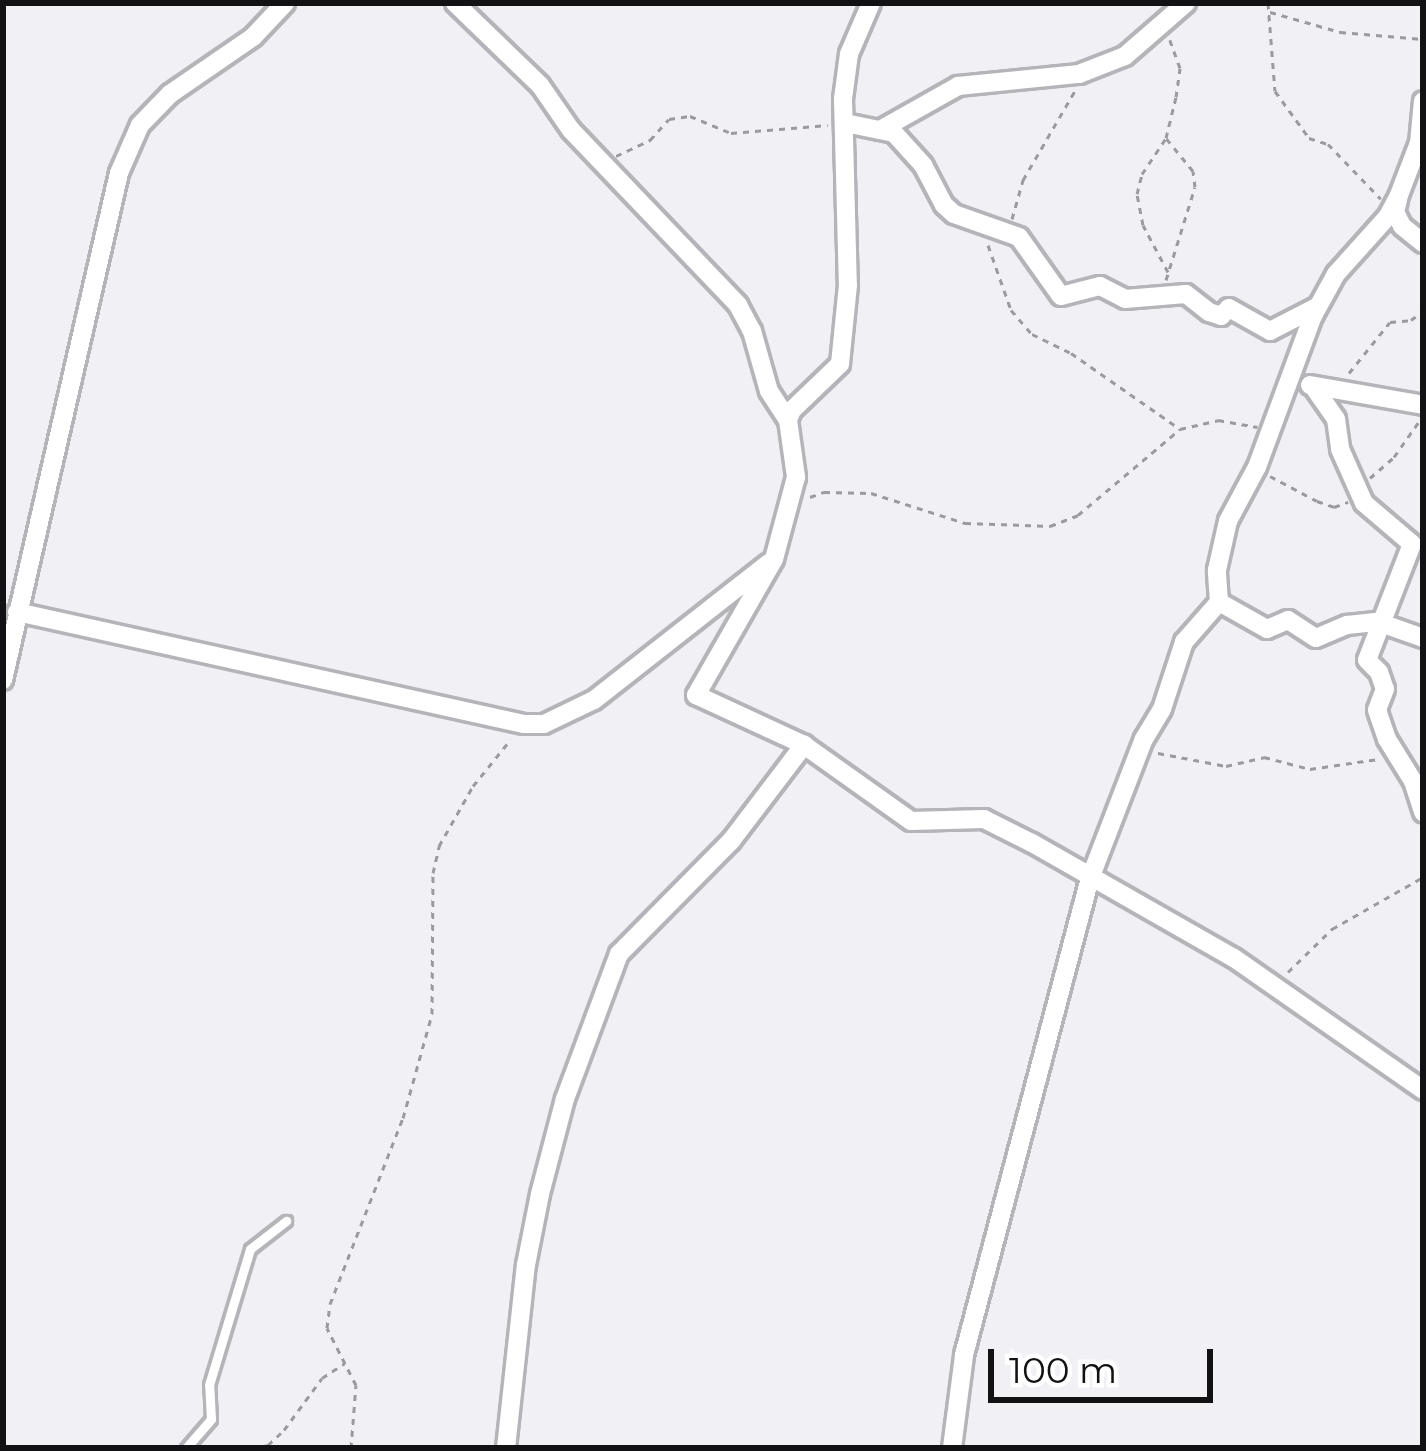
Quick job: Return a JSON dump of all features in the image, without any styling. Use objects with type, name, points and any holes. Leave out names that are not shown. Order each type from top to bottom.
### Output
[{"type":"street","points":[[3,680],[119,173],[140,125],[170,94],[254,37],[285,3]]},
{"type":"street","points":[[788,420],[840,364],[848,285],[845,123],[849,54],[871,3]]},
{"type":"street","points":[[880,130],[958,86],[1031,81],[1099,67],[1125,56],[1186,3]]},
{"type":"street","points":[[466,8],[540,85],[572,130],[738,304],[752,331],[769,391],[788,420],[797,457],[792,504],[774,560],[696,695],[804,746],[911,821],[984,819],[1091,876],[1276,986],[1423,1090]]},
{"type":"street","points":[[952,1448],[964,1355],[1091,876],[1140,751],[1162,709],[1184,642],[1219,602],[1217,570],[1228,521],[1257,467],[1317,307],[1336,274],[1395,201],[1419,143],[1423,101]]},
{"type":"street","points":[[845,123],[894,133],[909,148],[944,205],[969,220],[1012,232],[1061,296],[1100,286],[1125,299],[1186,294],[1221,316],[1229,308],[1270,331],[1317,307]]},
{"type":"street","points":[[1395,201],[1395,212],[1423,243]]},
{"type":"street","points":[[1290,380],[1423,405]]},
{"type":"street","points":[[1321,387],[1360,494],[1370,510],[1412,544],[1367,660],[1385,689],[1377,710],[1423,812]]},
{"type":"street","points":[[17,612],[524,724],[558,720],[595,700],[774,560]]},
{"type":"street","points":[[1219,602],[1267,629],[1288,620],[1316,638],[1347,625],[1378,622],[1423,638]]},
{"type":"street","points":[[506,1448],[526,1265],[540,1194],[565,1099],[619,953],[731,842],[804,746]]},
{"type":"lane","points":[[186,1448],[211,1419],[209,1385],[250,1249],[286,1221]]},
{"type":"path","points":[[1268,3],[1275,92],[1302,130],[1328,144],[1395,201]]},
{"type":"path","points":[[1268,11],[1340,32],[1423,39]]},
{"type":"path","points":[[1168,272],[1148,238],[1137,194],[1142,174],[1166,138],[1180,68],[1169,38]]},
{"type":"path","points":[[1012,232],[1012,206],[1023,180],[1077,88],[1099,67]]},
{"type":"path","points":[[603,160],[650,140],[669,119],[690,116],[730,133],[845,123]]},
{"type":"path","points":[[1162,293],[1195,187],[1193,171],[1166,138]]},
{"type":"path","points":[[969,220],[989,246],[1011,310],[1032,334],[1072,353],[1180,430]]},
{"type":"path","points":[[1321,387],[1362,362],[1390,322],[1411,320],[1423,311]]},
{"type":"path","points":[[1257,467],[1286,487],[1334,506],[1360,494],[1423,416]]},
{"type":"path","points":[[792,504],[824,492],[848,491],[964,523],[1050,526],[1078,515],[1180,430],[1218,420],[1270,429]]},
{"type":"path","points":[[351,1448],[356,1385],[327,1328],[330,1304],[404,1118],[432,1014],[433,873],[439,846],[473,786],[524,724]]},
{"type":"path","points":[[1140,751],[1226,766],[1264,757],[1310,769],[1398,757]]},
{"type":"path","points":[[1276,986],[1332,929],[1423,878]]},
{"type":"path","points":[[253,1448],[268,1444],[284,1430],[322,1378],[346,1361]]}]
